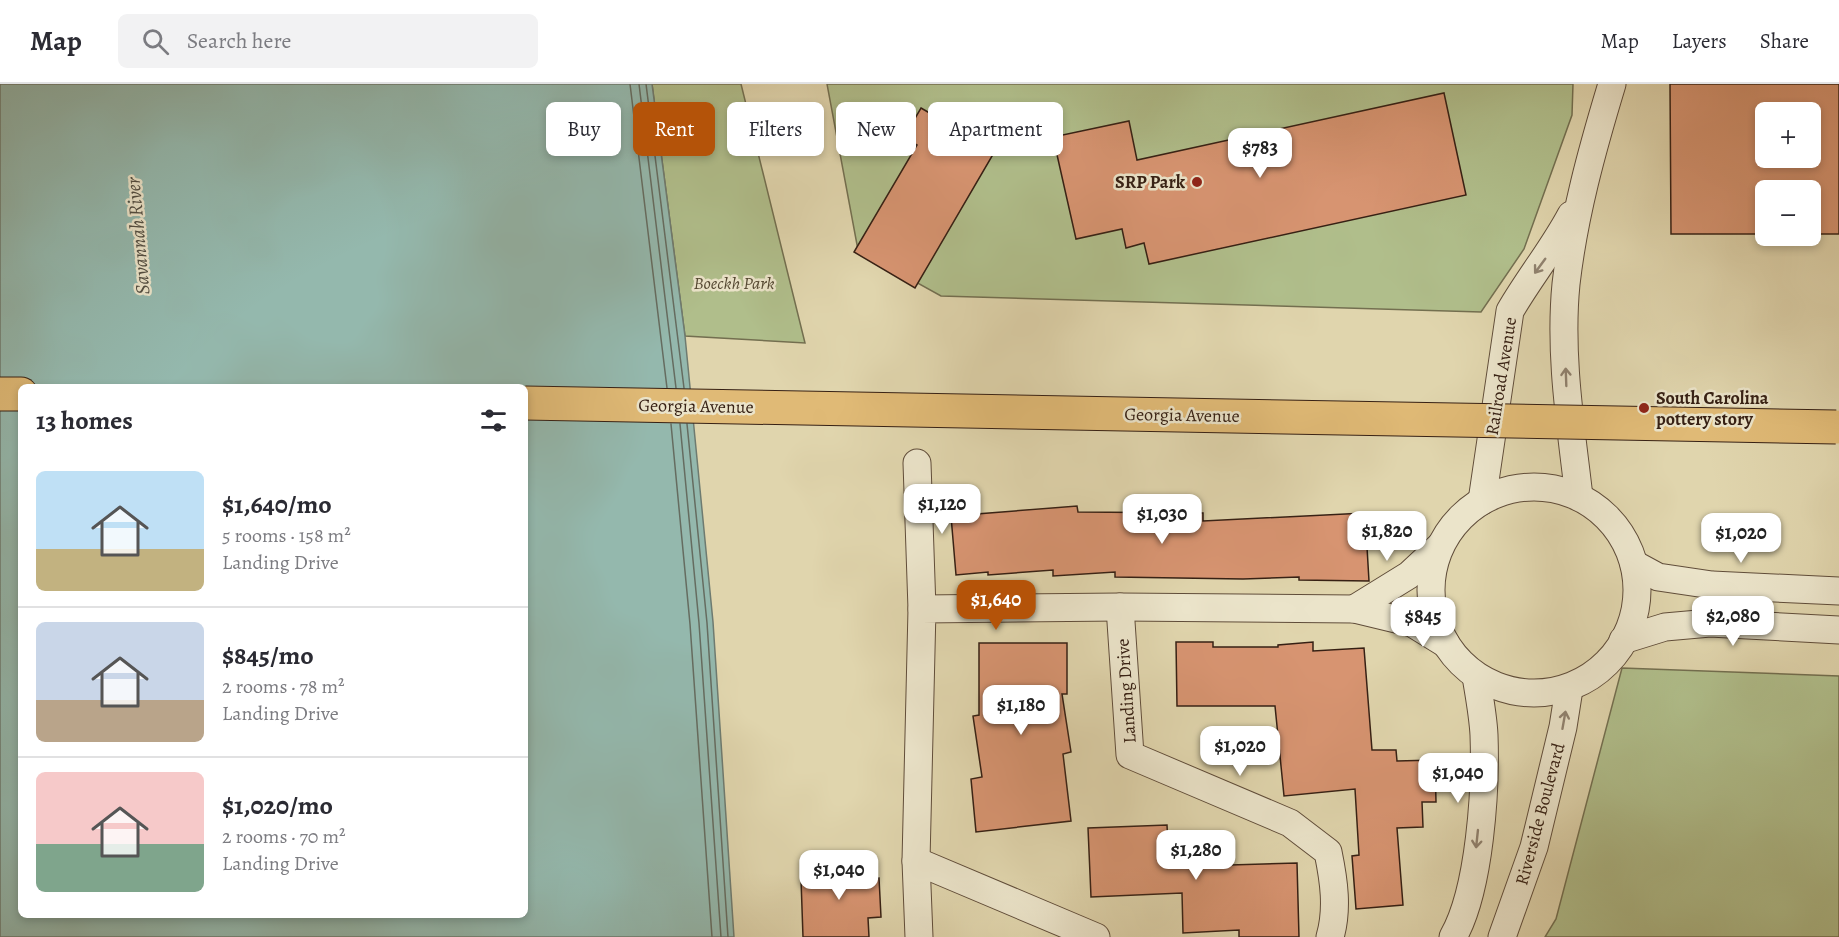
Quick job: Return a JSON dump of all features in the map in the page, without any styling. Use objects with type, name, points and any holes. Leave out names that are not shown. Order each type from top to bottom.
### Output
[{"type":"main road","points":[[0,394],[18,394]]},
{"type":"main road","name":"Georgia Avenue","points":[[528,403],[1838,427]]},
{"type":"street","name":"Railroad Avenue","points":[[1579,498],[1567,404],[1566,285],[1580,198],[1612,84]]},
{"type":"street","name":"Railroad Avenue","points":[[1482,501],[1510,311],[1522,289],[1559,238],[1580,198]]},
{"type":"street","points":[[917,463],[922,609],[916,861],[919,937]]},
{"type":"street","points":[[1532,487],[1558,489],[1579,498],[1599,510],[1615,525],[1626,543],[1635,564],[1637,585],[1633,623],[1612,660],[1569,689],[1534,694],[1494,686],[1476,676],[1460,662],[1446,644],[1436,622],[1431,598],[1433,571],[1442,545],[1457,522],[1482,501],[1506,491],[1532,487]]},
{"type":"street","points":[[1354,609],[1409,575],[1442,545]]},
{"type":"street","points":[[1635,564],[1658,577],[1712,585],[1839,591]]},
{"type":"street","points":[[922,609],[1120,607],[1354,609],[1412,623],[1446,644]]},
{"type":"street","name":"Landing Drive","points":[[1120,607],[1130,755],[1290,823],[1328,852],[1334,883],[1334,922],[1330,937]]},
{"type":"street","points":[[1623,640],[1665,627],[1710,623],[1839,630]]},
{"type":"street","points":[[1453,937],[1472,884],[1482,800],[1484,734],[1476,676]]},
{"type":"street","name":"Riverside Boulevard","points":[[1502,937],[1534,847],[1563,727],[1569,689]]},
{"type":"street","points":[[916,861],[1096,937]]},
{"type":"green space","name":"Boeckh Park","points":[[652,84],[741,84],[745,102],[727,102],[727,156],[759,156],[805,343],[685,336],[661,156],[715,156],[715,102],[654,102]]},
{"type":"green space","name":"SRP Park","points":[[827,84],[1573,84],[1572,115],[1524,249],[1481,312],[941,296],[858,250],[840,156],[916,156],[916,102],[836,102],[836,132]]},
{"type":"green space","points":[[1622,668],[1839,676],[1839,937],[1545,937],[1556,919]]},
{"type":"water","name":"Savannah River","points":[[0,84],[652,84],[654,102],[633,102],[633,156],[661,156],[685,336],[713,622],[734,937],[0,937]]},
{"type":"building","points":[[1670,84],[1839,84],[1839,234],[1821,234],[1821,180],[1755,180],[1755,234],[1671,234]]},
{"type":"building","points":[[1444,93],[1466,195],[1149,264],[1144,243],[1126,248],[1122,229],[1076,239],[1057,156],[1063,156],[1063,135],[1129,121],[1137,160]]},
{"type":"building","points":[[921,108],[928,112],[928,156],[992,156],[915,288],[854,252],[911,156],[916,156],[916,117]]},
{"type":"building","points":[[1077,506],[1078,512],[1203,513],[1203,521],[1365,513],[1369,581],[1299,580],[1299,577],[1243,579],[1115,577],[1115,572],[1053,576],[1053,570],[956,575],[951,516]]},
{"type":"building","points":[[1176,642],[1213,642],[1213,647],[1278,647],[1278,645],[1313,642],[1313,651],[1364,648],[1372,750],[1396,750],[1397,761],[1435,760],[1436,802],[1422,802],[1423,827],[1397,828],[1403,905],[1356,909],[1352,856],[1359,855],[1355,789],[1284,796],[1275,706],[1177,706]]},
{"type":"building","points":[[979,643],[1067,643],[1067,694],[1062,694],[1071,752],[1063,754],[1071,821],[976,832],[971,779],[982,777],[973,716],[979,715]]},
{"type":"building","points":[[1167,825],[1168,845],[1229,842],[1230,865],[1297,863],[1299,937],[1239,937],[1239,930],[1183,933],[1182,893],[1091,897],[1088,828]]},
{"type":"building","points":[[856,858],[857,879],[879,878],[881,917],[868,918],[869,937],[803,937],[801,879],[819,879],[817,860]]},
{"type":"place","name":"SRP Park","points":[[1197,182]]},
{"type":"place","name":"South Carolina pottery story","points":[[1644,408]]}]
